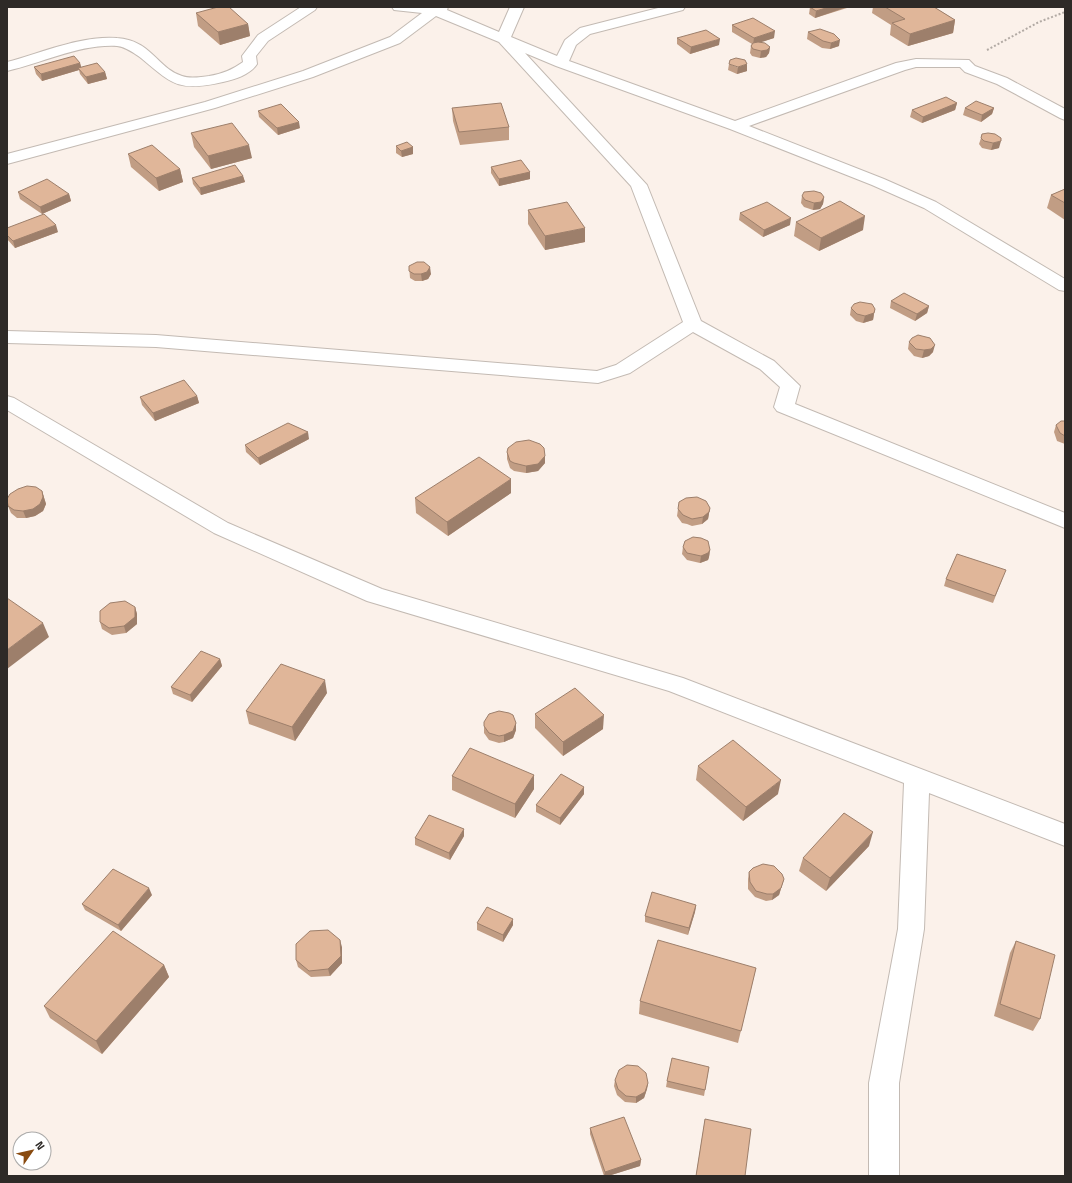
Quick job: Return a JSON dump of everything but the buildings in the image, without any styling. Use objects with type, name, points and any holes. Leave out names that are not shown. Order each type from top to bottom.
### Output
[{"type":"street","points":[[7,66],[93,43],[118,42],[135,46],[175,80],[189,82],[210,80],[236,74],[250,64],[249,56],[263,38],[310,7]]},
{"type":"street","points":[[399,7],[441,8],[503,38],[561,63],[735,126],[878,182],[930,205],[1065,286]]},
{"type":"street","points":[[503,38],[517,7]]},
{"type":"street","points":[[561,63],[570,43],[585,31],[678,7]]},
{"type":"street","points":[[7,159],[210,105],[308,74],[394,40],[441,8]]},
{"type":"street","points":[[503,38],[639,186],[693,324],[768,365],[790,386],[784,407],[1065,521]]},
{"type":"street","points":[[735,126],[901,66],[916,63],[964,63],[970,69],[1002,81],[1065,115]]},
{"type":"street","points":[[7,337],[156,341],[598,377],[623,369],[693,324]]},
{"type":"street","points":[[7,402],[221,528],[375,595],[675,684],[1065,835]]},
{"type":"street","points":[[884,1176],[884,1083],[911,929],[917,777]]},
{"type":"path","points":[[964,63],[1039,22],[1065,12]]}]
